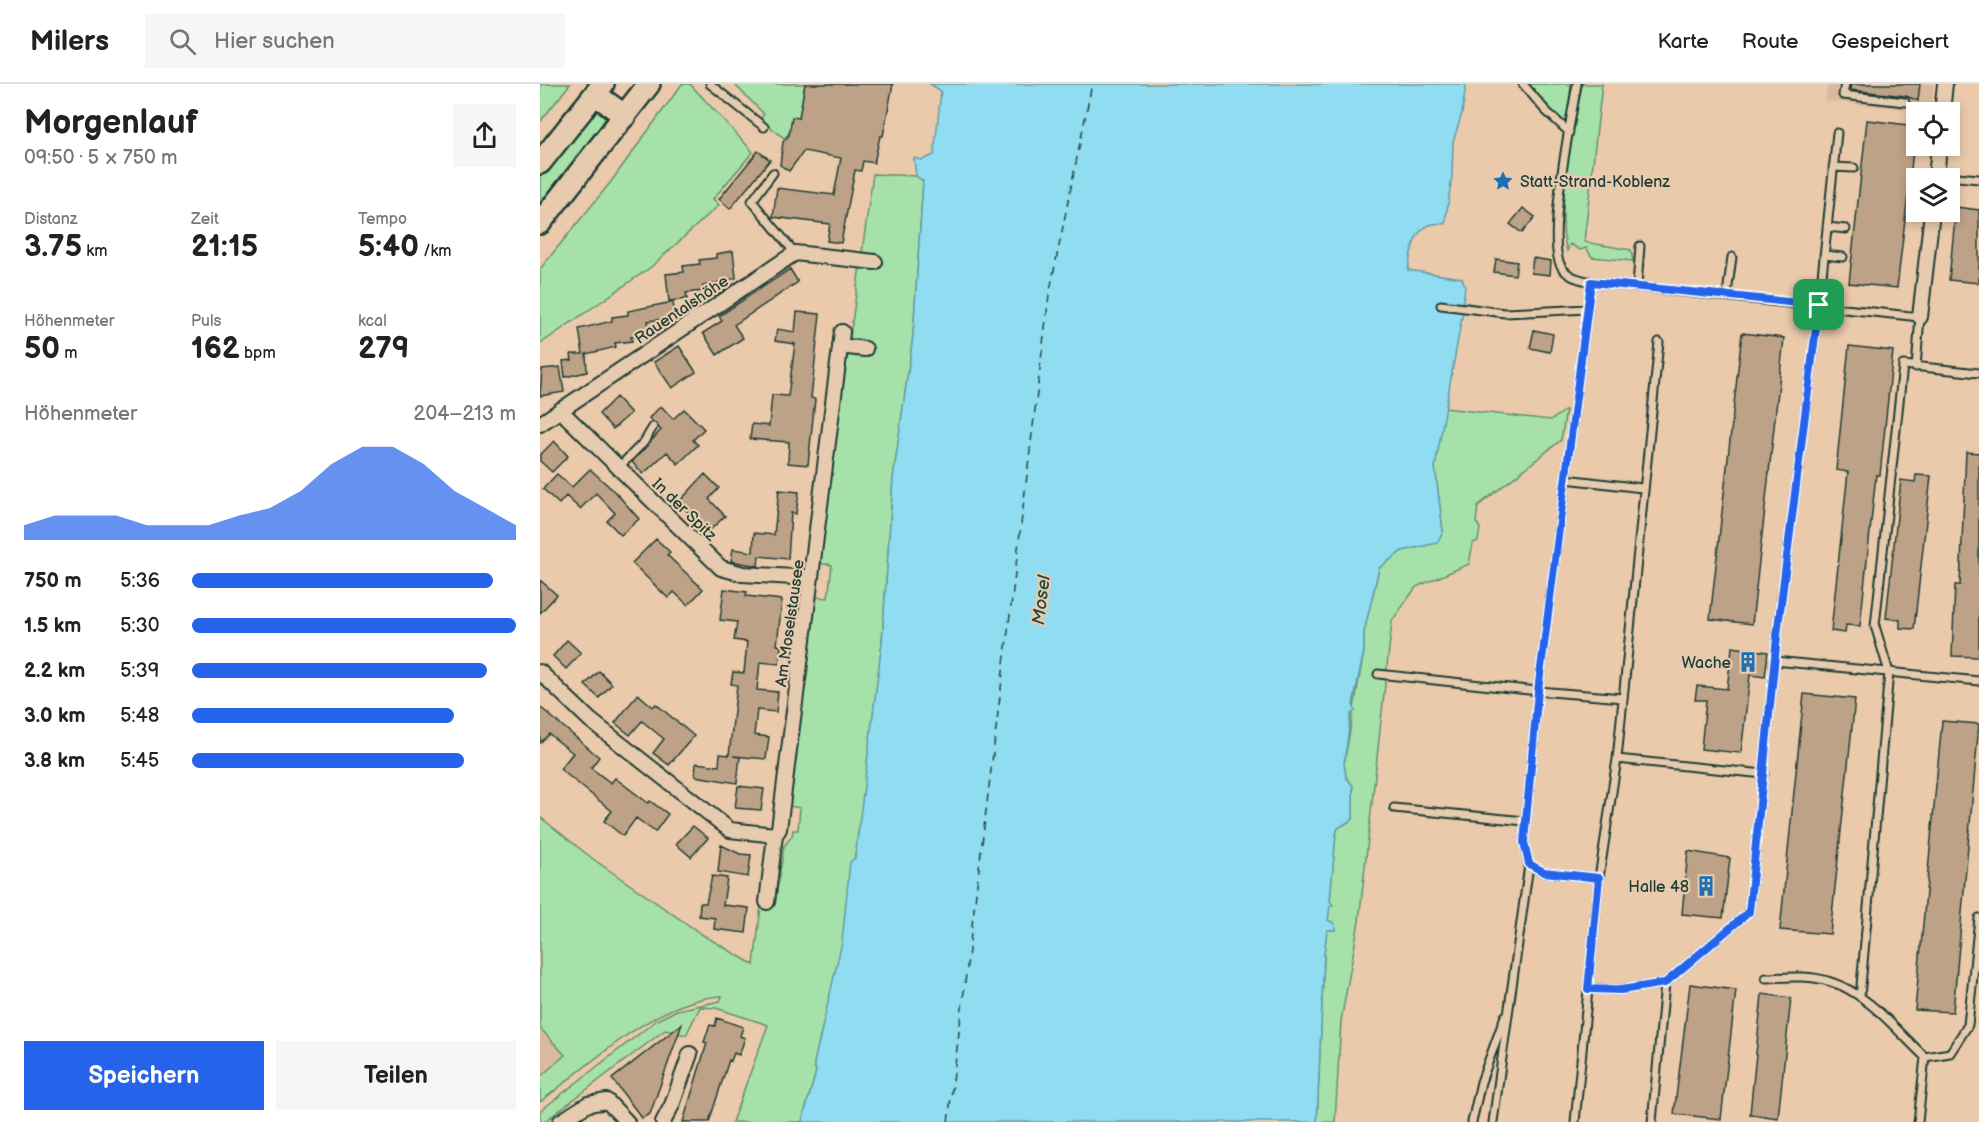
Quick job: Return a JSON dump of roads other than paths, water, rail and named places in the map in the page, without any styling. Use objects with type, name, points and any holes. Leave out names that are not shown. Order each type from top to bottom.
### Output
[{"type":"main road","points":[[540,223],[625,116],[645,87]]},
{"type":"main road","points":[[540,163],[599,89],[625,116]]},
{"type":"street","points":[[1943,102],[1945,84]]},
{"type":"street","points":[[1920,316],[1931,222]]},
{"type":"street","points":[[795,253],[875,262]]},
{"type":"street","name":"Rauentalshöhe","points":[[540,424],[795,253]]},
{"type":"street","name":"Am Moselstausee","points":[[767,902],[775,835],[779,829],[842,332]]},
{"type":"street","points":[[840,346],[865,349]]},
{"type":"street","name":"In der Spitz","points":[[560,411],[721,568],[743,574],[811,578]]},
{"type":"street","points":[[540,672],[590,720],[729,830],[775,835]]},
{"type":"street","points":[[663,1122],[672,1105],[690,1054]]},
{"type":"street","points":[[560,1122],[588,1104],[607,1101],[627,1122]]},
{"type":"lane","points":[[710,84],[765,127]]},
{"type":"lane","points":[[1523,84],[1545,110],[1569,132]]},
{"type":"lane","points":[[1577,84],[1559,190],[1559,257],[1560,264],[1569,275],[1591,282],[1727,294],[1920,316],[1916,367]]},
{"type":"lane","points":[[1845,84],[1843,94],[1905,102]]},
{"type":"lane","points":[[1588,989],[1621,990],[1665,983],[1749,912],[1775,661],[1819,305],[1837,133]]},
{"type":"lane","points":[[1833,167],[1854,168]]},
{"type":"lane","points":[[773,173],[752,201],[795,253]]},
{"type":"lane","points":[[1960,178],[1979,179]]},
{"type":"lane","points":[[1827,227],[1846,229]]},
{"type":"lane","points":[[1637,286],[1640,246]]},
{"type":"lane","points":[[1824,255],[1844,257]]},
{"type":"lane","points":[[1727,294],[1732,257]]},
{"type":"lane","points":[[1493,1122],[1529,864],[1524,842],[1538,691],[1591,282]]},
{"type":"lane","points":[[1441,305],[1505,313],[1588,309]]},
{"type":"lane","points":[[1575,1122],[1599,878],[1617,759],[1642,488],[1659,342]]},
{"type":"lane","points":[[1860,997],[1889,672],[1875,626],[1903,365],[1979,374]]},
{"type":"lane","points":[[619,468],[644,442],[653,427]]},
{"type":"lane","points":[[1566,479],[1642,488]]},
{"type":"lane","points":[[1775,661],[1979,681]]},
{"type":"lane","points":[[1378,674],[1623,698]]},
{"type":"lane","points":[[1617,759],[1764,774]]},
{"type":"lane","points":[[1394,808],[1526,821]]},
{"type":"lane","points":[[1529,864],[1544,872],[1599,878]]},
{"type":"lane","points":[[1925,1057],[1950,1053],[1968,1025],[1979,918]]},
{"type":"lane","points":[[1766,978],[1802,976],[1832,982],[1860,997],[1925,1057]]},
{"type":"lane","points":[[1652,1122],[1665,983]]},
{"type":"lane","points":[[1472,1122],[1481,1083],[1510,1003]]},
{"type":"lane","points":[[1918,1122],[1925,1057]]},
{"type":"water","name":"Mosel","points":[[930,84],[1466,84],[1462,113],[1453,142],[1452,176],[1445,224],[1427,226],[1421,231],[1413,244],[1408,270],[1462,278],[1465,286],[1463,302],[1484,306],[1482,314],[1463,311],[1435,467],[1443,532],[1437,543],[1402,551],[1379,568],[1364,632],[1364,651],[1353,704],[1355,711],[1351,714],[1344,764],[1346,777],[1353,786],[1353,819],[1338,828],[1336,833],[1330,901],[1333,905],[1330,906],[1328,920],[1335,924],[1335,930],[1327,930],[1324,954],[1317,1122],[802,1122],[816,1072],[814,1063],[842,942],[850,862],[855,858],[882,642],[893,479],[913,336],[923,181],[916,176],[914,158],[922,160],[934,155],[941,91]]},
{"type":"place","name":"Statt-Strand-Koblenz","points":[[1503,181]]},
{"type":"place","name":"Wache","points":[[1748,662]]},
{"type":"place","name":"Halle 48","points":[[1706,886]]}]
